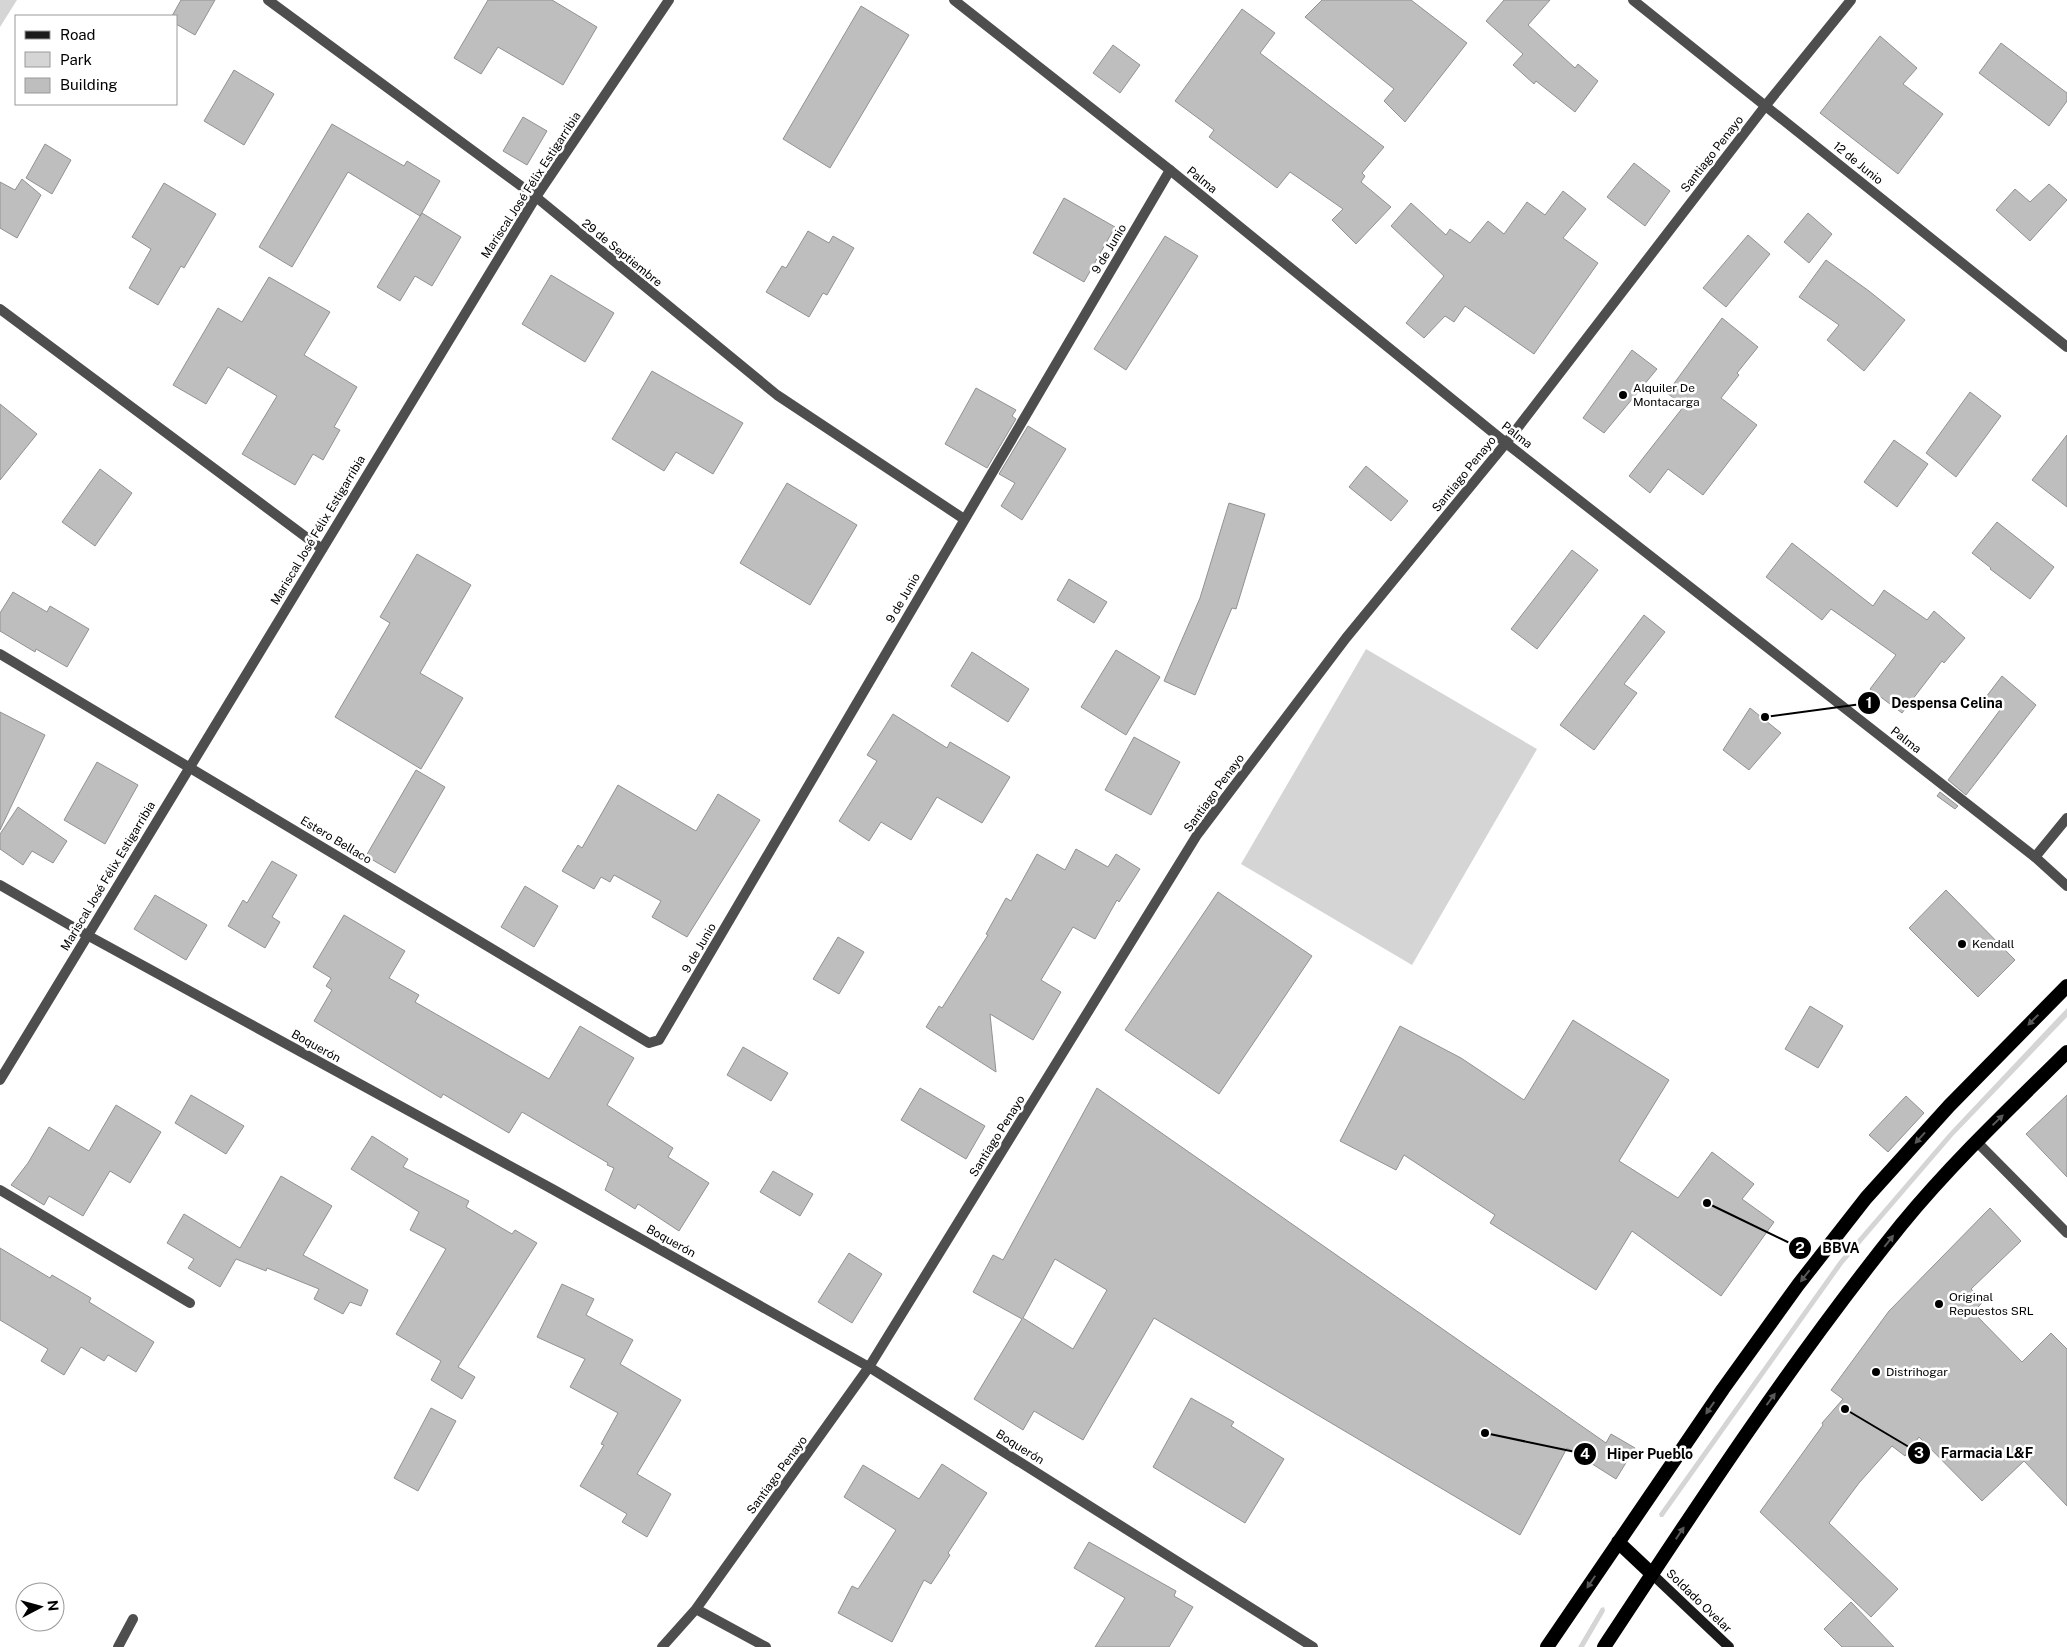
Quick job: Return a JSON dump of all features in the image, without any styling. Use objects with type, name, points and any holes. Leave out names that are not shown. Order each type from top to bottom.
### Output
[{"type":"highway","points":[[1547,1647],[1798,1285],[1866,1198],[1948,1106],[2067,986]]},
{"type":"highway","points":[[1604,1647],[1753,1425],[1838,1307],[1902,1224],[1976,1141],[2067,1052]]},
{"type":"highway","points":[[1618,1542],[1652,1574]]},
{"type":"main road","name":"Soldado Ovelar","points":[[1652,1574],[1729,1647]]},
{"type":"street","name":"29 de Septiembre","points":[[268,0],[536,198],[777,395],[964,519]]},
{"type":"street","name":"Mariscal José Félix Estigarribia","points":[[0,1080],[536,198],[669,0]]},
{"type":"street","name":"Palma","points":[[954,0],[1170,170],[1506,443],[2035,857],[2067,886]]},
{"type":"street","name":"12 de Junio","points":[[1633,0],[2067,347]]},
{"type":"street","name":"Santiago Penayo","points":[[662,1647],[696,1609],[869,1367],[1198,835],[1346,638],[1506,443],[1766,105],[1851,0]]},
{"type":"street","name":"9 de Junio","points":[[659,1040],[1170,170]]},
{"type":"street","points":[[0,309],[322,549]]},
{"type":"street","name":"Estero Bellaco","points":[[0,654],[649,1043],[659,1040]]},
{"type":"street","points":[[2035,857],[2067,818]]},
{"type":"street","name":"Boquerón","points":[[0,886],[554,1190],[869,1367],[1313,1647]]},
{"type":"street","points":[[1976,1141],[2067,1233]]},
{"type":"street","points":[[0,1190],[190,1303]]},
{"type":"street","points":[[696,1609],[766,1647]]},
{"type":"street","points":[[118,1647],[133,1619]]},
{"type":"green space","points":[[0,0],[17,0],[0,27]]},
{"type":"green space","points":[[1366,649],[1537,749],[1412,965],[1241,864]]},
{"type":"green space","points":[[2067,1008],[2067,1017],[1953,1136],[1843,1264],[1663,1517],[1660,1517],[1659,1514],[1839,1261],[1950,1132]]},
{"type":"green space","points":[[1604,1607],[1605,1611],[1584,1647],[1578,1647],[1601,1608]]},
{"type":"building","points":[[181,0],[215,0],[195,35],[178,25],[178,15],[173,15]]},
{"type":"building","points":[[488,0],[552,0],[597,27],[563,85],[498,47],[481,74],[454,58]]},
{"type":"building","points":[[1322,0],[1411,0],[1467,43],[1405,122],[1384,101],[1394,89],[1305,17]]},
{"type":"building","points":[[1504,0],[1550,0],[1528,25],[1575,68],[1578,64],[1598,81],[1575,112],[1536,81],[1534,84],[1513,65],[1523,54],[1486,21]]},
{"type":"building","points":[[861,6],[909,35],[830,168],[783,139]]},
{"type":"building","points":[[1242,9],[1275,33],[1260,53],[1384,147],[1362,173],[1365,176],[1361,182],[1391,207],[1356,244],[1332,220],[1343,209],[1290,172],[1277,188],[1209,137],[1214,130],[1175,101]]},
{"type":"building","points":[[1880,36],[1917,68],[1903,84],[1943,114],[1898,174],[1820,113]]},
{"type":"building","points":[[2001,43],[2067,93],[2067,101],[2049,126],[1979,73]]},
{"type":"building","points":[[1113,45],[1140,65],[1120,93],[1093,73]]},
{"type":"building","points":[[234,70],[274,94],[244,145],[204,121]]},
{"type":"building","points":[[523,117],[547,131],[527,165],[503,151]]},
{"type":"building","points":[[332,124],[404,166],[407,161],[440,181],[420,216],[348,172],[292,267],[259,247]]},
{"type":"building","points":[[45,144],[71,160],[52,194],[26,178]]},
{"type":"building","points":[[1634,163],[1670,191],[1645,226],[1607,197]]},
{"type":"building","points":[[22,179],[41,195],[17,238],[0,228],[0,182],[15,190]]},
{"type":"building","points":[[164,183],[216,214],[184,268],[181,266],[158,305],[129,288],[151,249],[132,237]]},
{"type":"building","points":[[2049,184],[2067,200],[2030,241],[1996,210],[2015,189],[2030,202]]},
{"type":"building","points":[[1563,191],[1586,209],[1563,238],[1598,263],[1534,354],[1465,306],[1454,322],[1445,316],[1424,338],[1406,323],[1444,276],[1391,226],[1411,203],[1446,235],[1450,229],[1470,243],[1488,221],[1504,234],[1527,202],[1545,215]]},
{"type":"building","points":[[1064,198],[1115,227],[1084,282],[1033,253]]},
{"type":"building","points":[[422,213],[461,237],[432,286],[415,276],[400,301],[377,287]]},
{"type":"building","points":[[1808,213],[1832,234],[1809,263],[1784,242]]},
{"type":"building","points":[[808,231],[829,243],[833,236],[854,248],[827,295],[823,293],[809,317],[766,292],[782,266],[786,268]]},
{"type":"building","points":[[1748,235],[1770,254],[1726,307],[1703,288]]},
{"type":"building","points":[[1165,236],[1198,256],[1126,370],[1094,349]]},
{"type":"building","points":[[1826,260],[1905,320],[1864,371],[1827,340],[1839,325],[1799,297]]},
{"type":"building","points":[[551,275],[614,313],[585,362],[522,324]]},
{"type":"building","points":[[269,277],[330,312],[304,355],[357,387],[334,427],[340,430],[323,460],[313,454],[295,485],[242,454],[277,396],[228,367],[206,404],[173,385],[218,308],[242,322]]},
{"type":"building","points":[[1722,318],[1758,347],[1737,373],[1739,375],[1721,398],[1757,425],[1703,495],[1668,469],[1650,493],[1629,476],[1684,406],[1667,393]]},
{"type":"building","name":"Alquiler De Montacarga","points":[[1632,350],[1657,369],[1604,433],[1583,418]]},
{"type":"building","points":[[652,371],[743,423],[713,474],[676,452],[664,471],[612,439]]},
{"type":"building","points":[[976,388],[1016,410],[1012,416],[1016,419],[987,468],[945,444]]},
{"type":"building","points":[[1970,392],[2001,416],[1956,477],[1926,453]]},
{"type":"building","points":[[0,404],[37,434],[0,480]]},
{"type":"building","points":[[1028,426],[1066,449],[1022,520],[1001,506],[1015,483],[999,474]]},
{"type":"building","points":[[2067,435],[2067,507],[2032,480]]},
{"type":"building","points":[[1894,440],[1928,464],[1897,507],[1864,482]]},
{"type":"building","points":[[1366,466],[1408,501],[1391,521],[1349,487]]},
{"type":"building","points":[[100,469],[132,493],[95,546],[62,522]]},
{"type":"building","points":[[787,483],[857,525],[810,605],[740,563]]},
{"type":"building","points":[[1229,503],[1265,514],[1236,609],[1232,608],[1195,695],[1164,681],[1200,598]]},
{"type":"building","points":[[1997,522],[2054,567],[2030,599],[1972,553]]},
{"type":"building","points":[[1792,543],[1873,606],[1884,590],[1927,620],[1934,611],[1965,638],[1944,663],[1942,661],[1902,713],[1870,689],[1896,655],[1831,609],[1822,620],[1766,577]]},
{"type":"building","points":[[1572,550],[1598,570],[1537,649],[1511,629]]},
{"type":"building","points":[[417,554],[471,585],[420,673],[463,698],[421,769],[335,717],[390,623],[380,617]]},
{"type":"building","points":[[1069,579],[1107,602],[1094,623],[1057,600]]},
{"type":"building","points":[[13,592],[47,612],[50,606],[89,629],[67,667],[36,649],[35,652],[0,631],[0,613]]},
{"type":"building","points":[[1644,615],[1665,632],[1624,684],[1637,693],[1594,750],[1560,725]]},
{"type":"building","points":[[1116,650],[1160,677],[1126,735],[1081,707]]},
{"type":"building","points":[[972,652],[1029,689],[1008,722],[951,686]]},
{"type":"building","points":[[2002,676],[2036,705],[1966,795],[1948,780],[2000,710],[1986,697]]},
{"type":"building","points":[[1750,708],[1781,733],[1749,770],[1723,750]]},
{"type":"building","points":[[0,712],[45,735],[0,830]]},
{"type":"building","points":[[893,714],[947,748],[950,742],[1010,777],[982,823],[937,797],[911,840],[881,822],[869,841],[839,821],[877,761],[867,755]]},
{"type":"building","points":[[1134,737],[1180,762],[1151,815],[1105,790]]},
{"type":"building","points":[[97,762],[138,785],[105,844],[64,820]]},
{"type":"building","points":[[416,770],[445,787],[395,873],[366,856]]},
{"type":"building","points":[[618,785],[696,831],[718,794],[760,820],[687,937],[652,917],[661,901],[614,875],[610,882],[601,877],[594,889],[562,871],[578,845],[582,848]]},
{"type":"building","points":[[1940,792],[1958,806],[1955,809],[1937,796]]},
{"type":"building","points":[[18,807],[67,841],[53,863],[32,851],[23,865],[0,849],[0,834]]},
{"type":"building","points":[[1076,849],[1108,867],[1116,854],[1140,869],[1119,902],[1117,900],[1095,939],[1073,927],[1041,980],[1061,992],[1033,1040],[990,1014],[996,1072],[926,1027],[939,1006],[942,1008],[988,935],[986,934],[1006,898],[1011,901],[1037,854],[1065,870]]},
{"type":"building","points":[[272,861],[297,875],[272,917],[280,922],[265,948],[228,926],[243,900],[247,903]]},
{"type":"building","points":[[525,886],[558,906],[534,947],[501,927]]},
{"type":"building","name":"Kendall","points":[[1946,890],[2015,960],[1978,997],[1909,928]]},
{"type":"building","points":[[1218,892],[1312,956],[1219,1094],[1125,1030]]},
{"type":"building","points":[[155,895],[207,925],[186,960],[134,929]]},
{"type":"building","points":[[344,915],[405,951],[389,978],[419,995],[415,1002],[549,1079],[580,1026],[634,1058],[607,1105],[673,1148],[668,1157],[709,1183],[679,1231],[638,1204],[635,1209],[605,1190],[614,1168],[522,1112],[509,1133],[443,1094],[441,1098],[314,1021],[332,990],[326,986],[331,978],[313,967]]},
{"type":"building","points":[[838,937],[864,952],[839,994],[813,979]]},
{"type":"building","points":[[1810,1006],[1843,1026],[1818,1068],[1785,1049]]},
{"type":"building","points":[[1573,1020],[1669,1080],[1619,1161],[1678,1198],[1712,1152],[1754,1184],[1742,1199],[1774,1222],[1721,1296],[1632,1231],[1596,1290],[1490,1223],[1495,1215],[1404,1155],[1396,1170],[1340,1141],[1400,1026],[1461,1058],[1524,1100]]},
{"type":"building","points":[[743,1047],[788,1073],[771,1101],[727,1075]]},
{"type":"building","points":[[920,1088],[985,1126],[966,1159],[901,1120]]},
{"type":"building","points":[[1097,1088],[1606,1443],[1611,1434],[1635,1448],[1616,1479],[1567,1448],[1520,1535],[1154,1318],[1083,1440],[1034,1411],[1023,1430],[974,1399],[1022,1319],[973,1292],[993,1255],[1003,1260]],"holes":[[[1055,1259],[1107,1290],[1073,1349],[1023,1318]]]},
{"type":"building","points":[[191,1095],[244,1126],[226,1154],[175,1123]]},
{"type":"building","points":[[2067,1095],[2067,1177],[2026,1134]]},
{"type":"building","points":[[1906,1096],[1924,1113],[1888,1152],[1869,1135]]},
{"type":"building","points":[[116,1105],[161,1132],[130,1183],[110,1171],[83,1216],[49,1196],[44,1205],[11,1185],[28,1163],[49,1127],[89,1151]]},
{"type":"building","points":[[372,1136],[408,1159],[403,1167],[469,1201],[466,1207],[512,1234],[515,1230],[537,1243],[458,1367],[475,1377],[462,1399],[431,1380],[441,1361],[396,1334],[446,1249],[410,1230],[419,1212],[351,1169]]},
{"type":"building","points":[[773,1171],[813,1194],[800,1216],[760,1192]]},
{"type":"building","points":[[281,1176],[332,1206],[303,1255],[368,1290],[361,1306],[350,1302],[343,1314],[314,1299],[319,1289],[267,1268],[266,1271],[236,1259],[220,1287],[188,1268],[194,1259],[167,1243],[184,1214],[240,1248]]},
{"type":"building","points":[[1990,1208],[2021,1241],[1971,1289],[1984,1301],[1973,1312],[2022,1362],[2051,1333],[2067,1349],[2067,1506],[2024,1461],[1982,1501],[1919,1437],[1905,1456],[1892,1446],[1859,1483],[1829,1523],[1898,1589],[1871,1617],[1760,1512],[1823,1425],[1822,1423],[1843,1399],[1831,1390],[1889,1311]]},
{"type":"building","points":[[0,1248],[50,1278],[52,1275],[91,1298],[89,1302],[154,1342],[136,1372],[108,1355],[104,1361],[81,1347],[64,1375],[41,1361],[48,1349],[0,1320]]},
{"type":"building","points":[[849,1253],[882,1274],[852,1323],[818,1302]]},
{"type":"building","points":[[562,1284],[594,1299],[586,1315],[633,1340],[620,1364],[681,1400],[637,1474],[671,1494],[647,1537],[622,1522],[627,1514],[580,1486],[604,1445],[601,1444],[618,1413],[570,1387],[585,1359],[537,1337]]},
{"type":"building","points":[[1191,1398],[1234,1422],[1231,1426],[1284,1459],[1245,1523],[1153,1467]]},
{"type":"building","points":[[431,1408],[456,1421],[418,1491],[394,1478]]},
{"type":"building","points":[[942,1464],[987,1493],[948,1553],[950,1555],[931,1584],[924,1580],[892,1642],[838,1613],[852,1586],[858,1589],[896,1530],[844,1497],[863,1465],[919,1499]]},
{"type":"building","points":[[1089,1542],[1176,1591],[1174,1596],[1193,1607],[1169,1647],[1095,1647],[1125,1598],[1074,1568]]},
{"type":"building","points":[[1851,1602],[1894,1647],[1842,1647],[1824,1629]]},
{"type":"place","name":"Alquiler De Montacarga","points":[[1623,395]]},
{"type":"place","name":"Despensa Celina","points":[[1765,717]]},
{"type":"place","name":"Kendall","points":[[1962,944]]},
{"type":"place","name":"BBVA","points":[[1707,1203]]},
{"type":"place","name":"Original Repuestos SRL","points":[[1939,1304]]},
{"type":"place","name":"Distrihogar","points":[[1876,1372]]},
{"type":"place","name":"Farmacia L&F","points":[[1845,1409]]},
{"type":"place","name":"Hiper Pueblo","points":[[1485,1433]]}]
